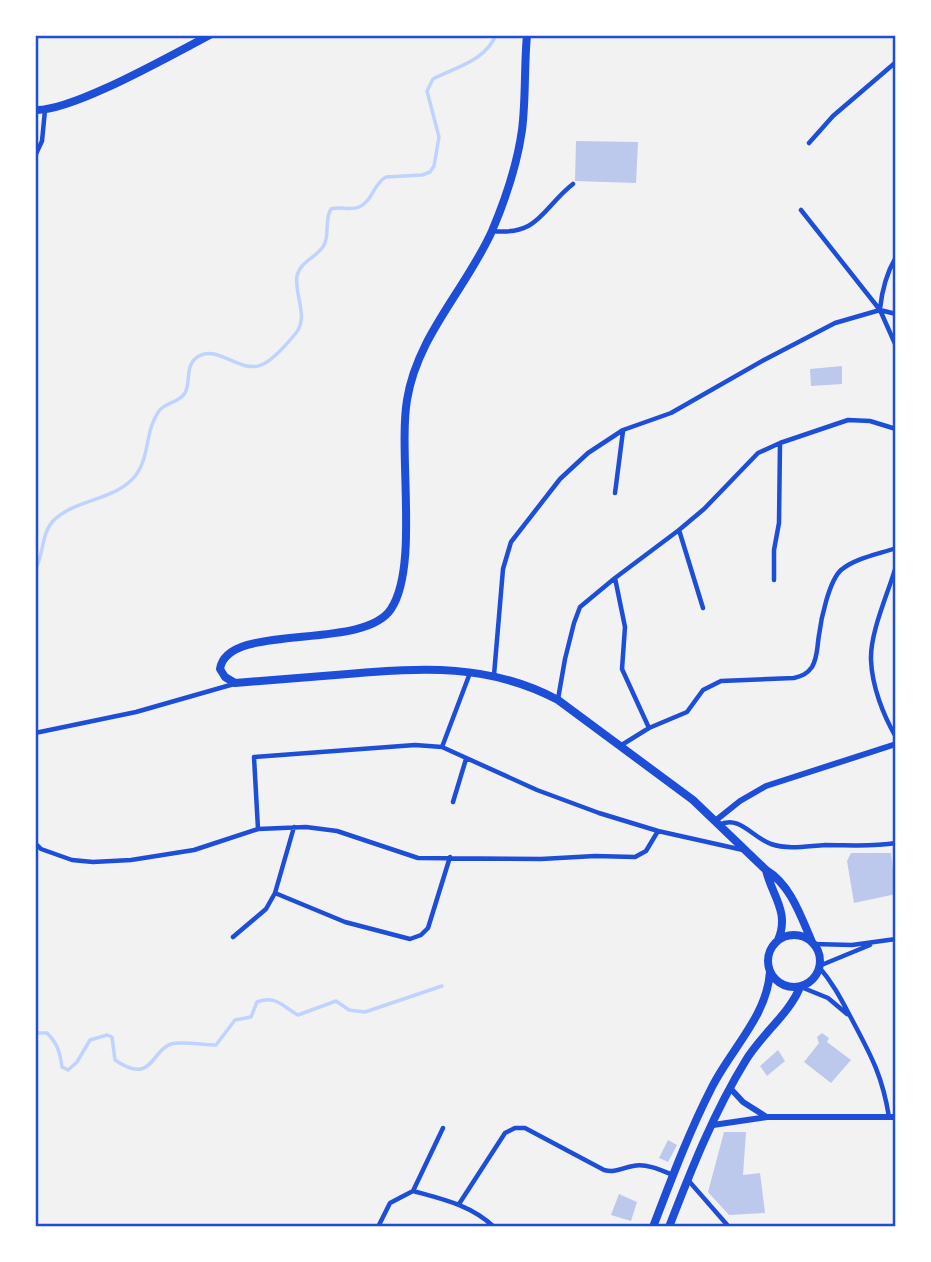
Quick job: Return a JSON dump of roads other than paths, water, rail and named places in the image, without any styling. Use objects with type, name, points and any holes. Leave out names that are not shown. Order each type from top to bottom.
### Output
[{"type":"main road","points":[[35,110],[45,110],[128,77],[209,35]]},
{"type":"main road","points":[[527,35],[522,128],[511,186],[491,231],[418,360],[407,400],[403,446],[405,566],[398,596],[391,610],[382,619],[351,631],[263,641],[237,649],[224,658],[220,669],[225,677],[235,683],[408,669],[470,672],[494,675],[538,689],[558,700],[677,788],[779,880],[818,952],[819,967],[812,979],[800,986],[782,985],[770,972]]},
{"type":"main road","points":[[653,1227],[712,1086],[761,1008],[768,987],[770,972],[767,959],[782,926],[782,911],[766,870]]},
{"type":"main road","points":[[777,941],[795,935],[813,943]]},
{"type":"main road","points":[[669,1227],[730,1088],[762,1036],[793,1002],[800,986]]},
{"type":"street","points":[[809,143],[833,116],[896,62]]},
{"type":"street","points":[[35,156],[41,141],[45,110]]},
{"type":"street","points":[[491,231],[512,233],[524,230],[548,211],[573,184]]},
{"type":"street","points":[[801,210],[880,310],[896,346]]},
{"type":"street","points":[[880,310],[882,289],[896,257]]},
{"type":"street","points":[[494,675],[503,569],[511,542],[560,479],[588,453],[623,430],[671,413],[835,323],[880,310],[896,314]]},
{"type":"street","points":[[558,700],[571,635],[580,607],[679,530],[758,453],[848,421],[870,421],[896,429]]},
{"type":"street","points":[[615,493],[623,430]]},
{"type":"street","points":[[774,580],[774,550],[780,513],[780,443]]},
{"type":"street","points":[[679,530],[703,608]]},
{"type":"street","points":[[620,747],[649,728],[687,712],[703,690],[721,681],[794,678],[804,675],[816,657],[824,608],[836,576],[842,568],[896,548]]},
{"type":"street","points":[[896,566],[875,634],[871,658],[882,710],[896,735]]},
{"type":"street","points":[[615,578],[625,627],[622,669],[649,728]]},
{"type":"street","points":[[442,747],[470,672]]},
{"type":"street","points":[[35,733],[136,712],[235,683]]},
{"type":"street","points":[[717,823],[740,801],[766,786],[896,744]]},
{"type":"street","points":[[258,829],[254,757],[415,745],[442,747],[537,790],[600,813],[658,831],[744,850]]},
{"type":"street","points":[[453,802],[466,759]]},
{"type":"street","points":[[717,823],[736,822],[762,841],[787,847],[896,843]]},
{"type":"street","points":[[35,843],[41,849],[72,860],[131,860],[194,850],[258,829],[294,827],[337,831],[418,858],[541,859],[635,857],[646,851],[658,831]]},
{"type":"street","points":[[233,937],[266,909],[275,893],[294,827]]},
{"type":"street","points":[[275,893],[345,922],[410,939],[421,935],[428,928],[450,858]]},
{"type":"street","points":[[813,943],[852,945],[896,939]]},
{"type":"street","points":[[713,1125],[767,1117],[892,1117],[874,1060],[832,982],[819,967],[877,943]]},
{"type":"street","points":[[800,986],[828,999],[851,1018]]},
{"type":"street","points":[[730,1088],[743,1102],[767,1117]]},
{"type":"street","points":[[378,1227],[390,1203],[413,1191],[443,1128]]},
{"type":"street","points":[[459,1204],[505,1133],[515,1128],[525,1128],[604,1170],[614,1172],[635,1165],[651,1167],[673,1175]]},
{"type":"street","points":[[688,1179],[729,1227]]},
{"type":"street","points":[[413,1191],[459,1204],[485,1218],[494,1227]]},
{"type":"waterway","points":[[35,570],[46,532],[53,521],[62,513],[118,490],[136,475],[144,460],[155,418],[162,408],[185,393],[190,366],[196,358],[212,354],[253,367],[275,356],[293,337],[301,320],[297,276],[302,267],[324,245],[331,209],[359,207],[386,177],[430,172],[434,166],[439,137],[427,91],[433,79],[477,57],[485,51],[496,35]]},
{"type":"waterway","points":[[35,1033],[47,1033],[51,1037],[58,1049],[62,1067],[68,1070],[77,1062],[90,1040],[107,1035],[112,1037],[115,1060],[137,1069],[150,1064],[164,1047],[171,1044],[216,1045],[235,1020],[251,1017],[257,1002],[264,1000],[279,1002],[298,1015],[336,1001],[349,1010],[365,1012],[442,986]]}]
